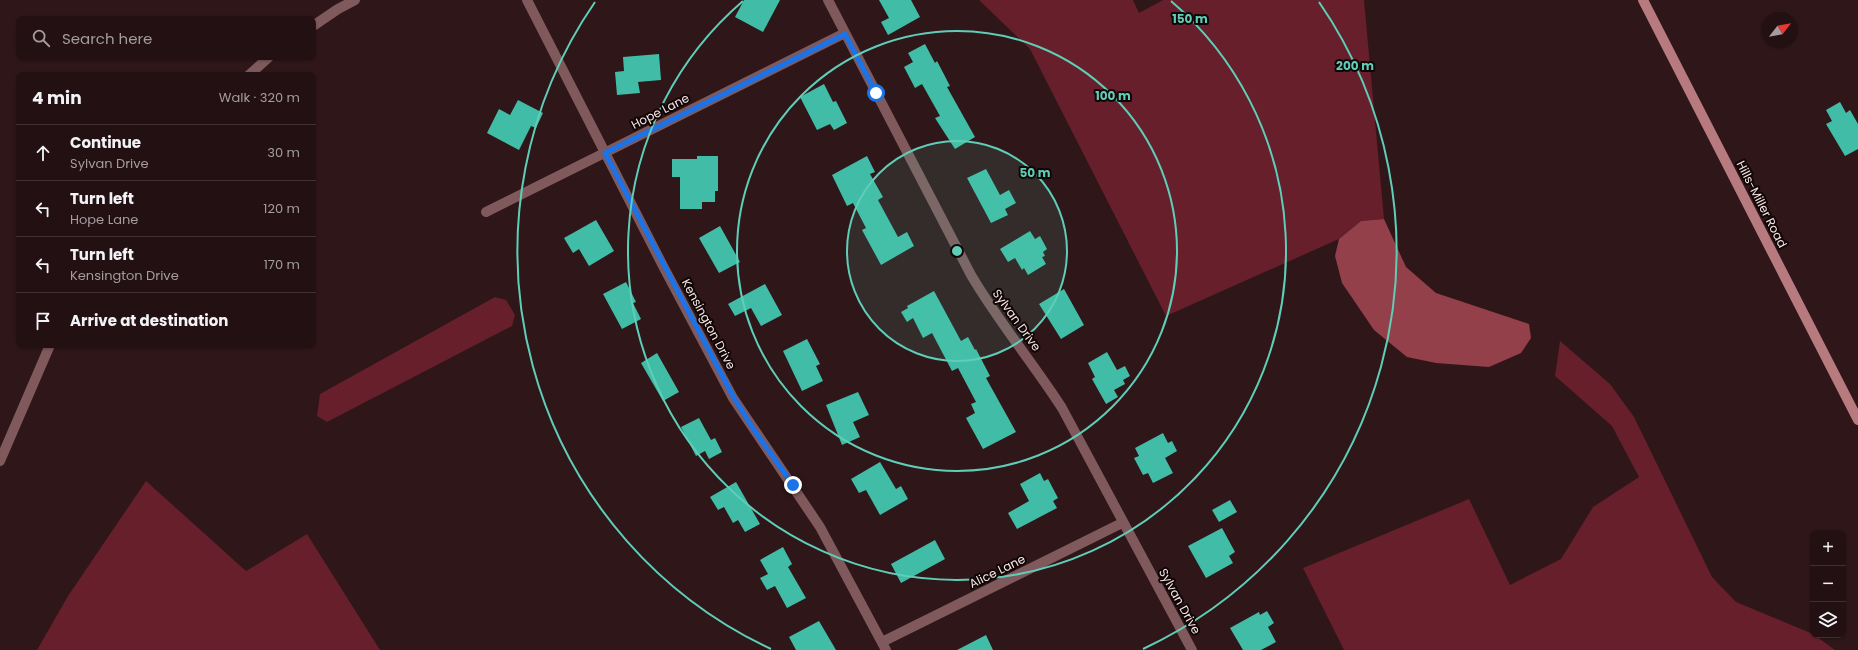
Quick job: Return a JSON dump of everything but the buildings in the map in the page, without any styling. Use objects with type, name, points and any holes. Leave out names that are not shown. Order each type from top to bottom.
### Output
[{"type":"street","points":[[316,24],[338,9],[355,0]]},
{"type":"street","name":"Kensington Drive","points":[[527,0],[605,153],[734,398],[820,527],[884,646]]},
{"type":"street","name":"Sylvan Drive","points":[[828,0],[970,275],[992,309],[1043,379],[1062,408],[1192,650]]},
{"type":"street","name":"Hills-Miller Road","points":[[1643,0],[1858,420]]},
{"type":"street","name":"Hope Lane","points":[[486,212],[845,34]]},
{"type":"street","points":[[252,72],[266,60]]},
{"type":"street","points":[[0,461],[49,348]]},
{"type":"street","name":"Alice Lane","points":[[884,646],[1122,522]]},
{"type":"shaded area","points":[[979,0],[1133,0],[1139,13],[1163,0],[1364,0],[1384,219],[1361,221],[1339,239],[1166,316],[1030,49]]},
{"type":"shaded area","points":[[1384,219],[1406,267],[1436,293],[1529,324],[1531,338],[1521,353],[1489,367],[1436,363],[1407,357],[1374,330],[1342,283],[1335,256],[1339,239],[1361,221]]},
{"type":"shaded area","points":[[495,297],[506,300],[515,315],[512,326],[327,422],[317,416],[320,394]]},
{"type":"shaded area","points":[[1560,341],[1610,384],[1634,417],[1712,577],[1736,602],[1810,633],[1810,638],[1818,638],[1835,650],[1344,650],[1303,568],[1469,499],[1510,585],[1561,559],[1593,507],[1639,477],[1612,426],[1555,376]]},
{"type":"shaded area","points":[[146,481],[246,571],[307,534],[380,650],[37,650],[68,596]]},
{"type":"route","points":[[793,485],[754,430],[734,398],[694,325],[605,153],[845,34],[876,93]]}]
